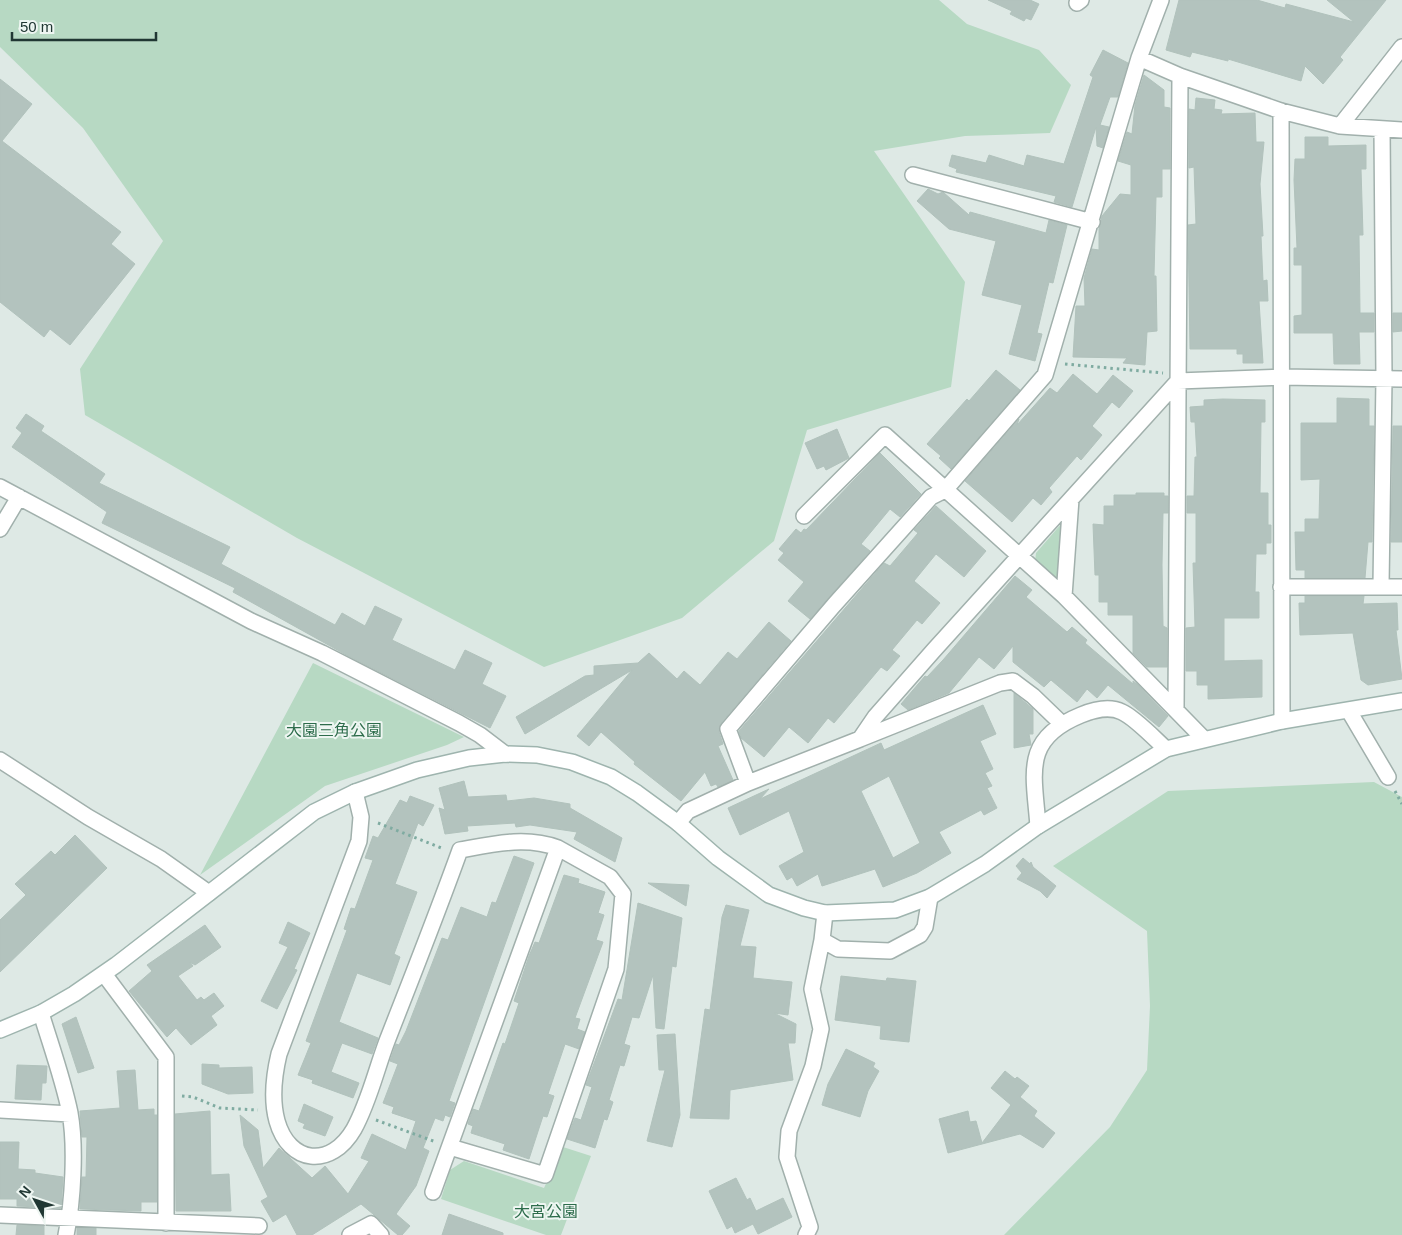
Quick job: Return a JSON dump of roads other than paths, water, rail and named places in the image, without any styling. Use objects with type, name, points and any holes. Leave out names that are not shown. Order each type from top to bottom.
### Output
[{"type":"street","points":[[748,783],[728,729],[834,605],[931,497],[945,490],[1045,375],[1092,222],[1139,58],[1161,0]]},
{"type":"street","points":[[1340,126],[1402,47]]},
{"type":"street","points":[[1139,58],[1180,76],[1281,111],[1340,126],[1402,130]]},
{"type":"street","points":[[1176,709],[1180,76]]},
{"type":"street","points":[[1281,111],[1282,721]]},
{"type":"street","points":[[1381,586],[1384,378],[1382,130]]},
{"type":"street","points":[[913,175],[1092,222]]},
{"type":"street","points":[[860,740],[875,717],[1178,381],[1282,376],[1402,379]]},
{"type":"street","points":[[804,516],[885,435],[1064,596],[1204,739]]},
{"type":"street","points":[[0,487],[251,621],[322,653],[459,723],[480,735],[505,754]]},
{"type":"street","points":[[0,529],[19,498]]},
{"type":"street","points":[[1064,596],[1072,499]]},
{"type":"street","points":[[1281,587],[1402,587]]},
{"type":"street","points":[[678,823],[688,811],[748,783],[1014,680],[1034,696],[1060,723]]},
{"type":"street","points":[[0,1030],[41,1013],[104,974],[314,812],[355,792],[417,770],[469,758],[505,754],[537,755],[572,762],[610,777],[678,823],[718,858],[769,895],[804,908],[825,913],[895,910],[930,897],[985,864],[1038,826],[1166,749],[1282,721],[1402,701]]},
{"type":"street","points":[[1038,826],[1034,770],[1036,755],[1042,742],[1060,723],[1092,711],[1106,709],[1122,712],[1166,749]]},
{"type":"street","points":[[1349,710],[1388,778]]},
{"type":"street","points":[[0,760],[88,817],[161,859],[208,893]]},
{"type":"street","points":[[355,792],[361,817],[359,841],[279,1054],[274,1075],[275,1111],[281,1132],[293,1148],[316,1157],[328,1155],[346,1143],[361,1115],[460,850],[505,842],[541,842],[558,848],[610,877],[624,894],[616,969],[545,1175],[450,1147]]},
{"type":"street","points":[[433,1192],[558,848]]},
{"type":"street","points":[[822,940],[838,949],[890,951],[920,935],[924,927],[930,897]]},
{"type":"street","points":[[806,1235],[810,1227],[787,1157],[789,1131],[813,1066],[821,1029],[812,989],[822,940],[825,913]]},
{"type":"street","points":[[104,974],[166,1056],[166,1223]]},
{"type":"street","points":[[41,1013],[70,1114],[72,1166],[70,1218],[66,1235]]},
{"type":"street","points":[[0,1110],[70,1114]]},
{"type":"street","points":[[0,1215],[259,1226]]},
{"type":"street","points":[[350,1235],[371,1224],[381,1235]]},
{"type":"park label","name":"大園三角公園","points":[[334,730]]},
{"type":"park label","name":"大宮公園","points":[[546,1211]]}]
